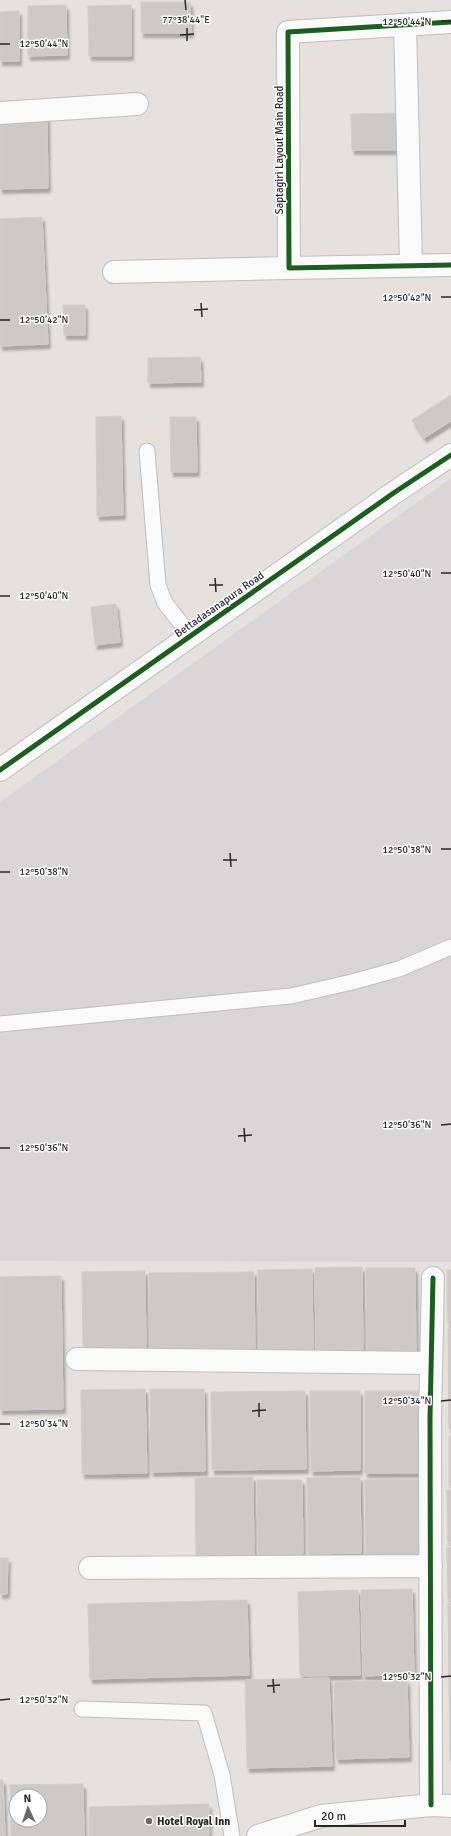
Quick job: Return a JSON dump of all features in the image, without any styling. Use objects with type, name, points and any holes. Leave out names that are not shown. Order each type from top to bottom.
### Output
[{"type":"street","name":"Saptagiri Layout Main Road","points":[[289,268],[288,32],[451,22]]},
{"type":"street","points":[[405,25],[411,265]]},
{"type":"street","points":[[0,113],[137,104]]},
{"type":"street","points":[[114,272],[451,265]]},
{"type":"street","name":"Bettadasanapura Road","points":[[0,770],[395,492],[451,455]]},
{"type":"street","points":[[258,1836],[322,1816],[441,1805],[431,1566],[431,1363],[433,1278]]},
{"type":"street","points":[[77,1359],[431,1363]]},
{"type":"street","points":[[90,1568],[431,1566]]},
{"type":"lane","points":[[147,451],[158,585],[165,603],[191,636]]},
{"type":"lane","points":[[0,1024],[291,996],[352,982],[399,969],[451,947]]},
{"type":"lane","points":[[82,1709],[204,1713],[222,1775],[232,1836]]},
{"type":"shaded area","points":[[451,478],[451,1262],[0,1261],[0,802]]},
{"type":"building","points":[[141,2],[190,2],[191,33],[141,33]]},
{"type":"building","points":[[66,5],[67,55],[28,56],[28,6]]},
{"type":"building","points":[[131,5],[131,56],[89,56],[88,6]]},
{"type":"building","points":[[19,11],[19,61],[0,61],[0,12]]},
{"type":"building","points":[[401,113],[401,150],[352,150],[351,114]]},
{"type":"building","points":[[47,116],[48,188],[0,189],[0,117]]},
{"type":"building","points":[[42,217],[48,344],[0,346],[0,219]]},
{"type":"building","points":[[63,305],[85,305],[85,335],[64,335]]},
{"type":"building","points":[[200,357],[201,382],[148,383],[148,358]]},
{"type":"building","points":[[451,395],[451,421],[424,438],[412,420]]},
{"type":"building","points":[[121,416],[123,515],[97,516],[96,417]]},
{"type":"building","points":[[170,417],[196,417],[197,472],[171,472]]},
{"type":"building","points":[[116,604],[120,642],[95,645],[91,607]]},
{"type":"building","points":[[362,1267],[363,1352],[316,1353],[315,1268]]},
{"type":"building","points":[[366,1268],[415,1268],[416,1351],[367,1352]]},
{"type":"building","points":[[312,1269],[313,1352],[259,1353],[258,1270]]},
{"type":"building","points":[[447,1270],[451,1270],[451,1324],[448,1324]]},
{"type":"building","points":[[145,1271],[146,1352],[83,1353],[82,1272]]},
{"type":"building","points":[[254,1272],[255,1351],[150,1352],[149,1273]]},
{"type":"building","points":[[61,1276],[63,1409],[0,1410],[0,1277]]},
{"type":"building","points":[[448,1329],[451,1329],[451,1429],[449,1429]]},
{"type":"building","points":[[145,1389],[147,1473],[82,1474],[81,1390]]},
{"type":"building","points":[[150,1389],[204,1389],[205,1471],[151,1472]]},
{"type":"building","points":[[305,1391],[306,1469],[212,1470],[211,1392]]},
{"type":"building","points":[[310,1391],[360,1391],[360,1470],[311,1471]]},
{"type":"building","points":[[365,1391],[419,1391],[419,1473],[365,1473]]},
{"type":"building","points":[[449,1436],[451,1436],[451,1486],[449,1486]]},
{"type":"building","points":[[253,1477],[254,1555],[196,1555],[195,1478]]},
{"type":"building","points":[[360,1477],[361,1553],[308,1554],[307,1478]]},
{"type":"building","points":[[418,1479],[419,1554],[366,1555],[365,1480]]},
{"type":"building","points":[[257,1480],[302,1480],[303,1554],[258,1554]]},
{"type":"building","points":[[447,1490],[451,1490],[451,1542],[448,1543]]},
{"type":"building","points":[[451,1547],[451,1599],[448,1599],[447,1548]]},
{"type":"building","points":[[0,1558],[8,1558],[7,1594],[0,1594]]},
{"type":"building","points":[[412,1589],[414,1674],[363,1676],[361,1590]]},
{"type":"building","points":[[358,1590],[360,1675],[300,1676],[298,1592]]},
{"type":"building","points":[[247,1600],[249,1675],[90,1679],[88,1604]]},
{"type":"building","points":[[448,1603],[451,1603],[451,1761],[450,1761]]},
{"type":"building","points":[[329,1678],[332,1766],[247,1768],[245,1680]]},
{"type":"building","points":[[407,1680],[409,1757],[336,1759],[334,1682]]},
{"type":"building","points":[[0,1780],[3,1780],[5,1836],[0,1836]]},
{"type":"building","points":[[83,1784],[84,1836],[11,1836],[11,1828],[48,1828],[48,1788],[10,1788],[10,1785]]},
{"type":"building","name":"Hotel Royal Inn","points":[[209,1804],[208,1836],[89,1836],[89,1807]]},
{"type":"cycle path","points":[[451,22],[288,32],[289,268],[451,265]]},
{"type":"cycle path","points":[[0,770],[395,492],[451,455]]},
{"type":"cycle path","points":[[431,1805],[430,1418],[433,1278]]},
{"type":"place","name":"Hotel Royal Inn","points":[[149,1821]]}]
